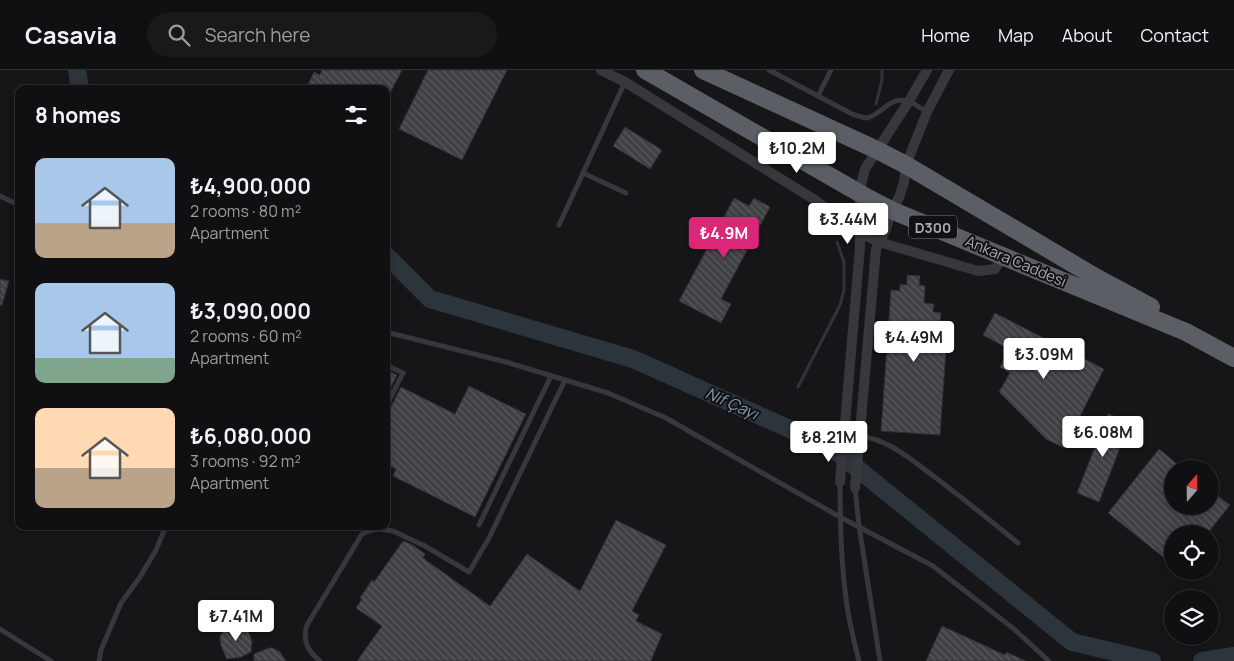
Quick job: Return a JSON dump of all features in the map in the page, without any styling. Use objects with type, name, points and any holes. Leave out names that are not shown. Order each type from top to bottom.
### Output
[{"type":"highway","name":"Ankara Caddesi","points":[[645,70],[858,193],[892,210],[1186,332],[1234,358]]},
{"type":"highway","name":"Ankara Caddesi","points":[[703,70],[906,165],[1097,278],[1234,349]]},
{"type":"street","points":[[601,70],[625,82],[816,200],[860,233],[879,242],[978,271],[995,269],[1004,256]]},
{"type":"street","points":[[840,482],[859,257],[858,193],[865,169],[927,70]]},
{"type":"street","points":[[855,488],[876,250],[892,210],[899,198],[904,182],[906,165],[927,112],[950,70]]},
{"type":"street","points":[[844,434],[859,436]]},
{"type":"lane","points":[[769,70],[852,114],[865,118],[874,116],[884,107],[897,100],[909,101],[927,112]]},
{"type":"lane","points":[[818,96],[830,70]]},
{"type":"lane","points":[[559,225],[625,82]]},
{"type":"lane","points":[[583,173],[626,193]]},
{"type":"lane","points":[[0,196],[15,203]]},
{"type":"lane","points":[[390,333],[506,362],[608,393],[666,418],[840,517],[933,566],[1014,629],[1050,661]]},
{"type":"lane","points":[[390,367],[403,373],[390,399]]},
{"type":"lane","points":[[479,525],[551,376]]},
{"type":"lane","points":[[386,530],[393,531],[425,546],[469,572],[489,538],[565,380]]},
{"type":"lane","points":[[859,436],[869,437],[885,443],[910,458],[1018,543]]},
{"type":"lane","points":[[840,482],[842,558],[848,612],[858,661]]},
{"type":"lane","points":[[855,488],[880,661]]},
{"type":"lane","points":[[99,661],[101,650],[121,603],[140,577],[156,550],[164,530]]},
{"type":"lane","points":[[320,661],[306,645],[307,625],[362,534],[372,530]]},
{"type":"lane","points":[[0,629],[51,661]]},
{"type":"building","points":[[322,70],[402,70],[390,93],[390,85],[308,85],[314,72],[320,75]]},
{"type":"building","points":[[428,70],[507,70],[462,160],[399,129]]},
{"type":"building","points":[[625,127],[662,150],[650,169],[613,146]]},
{"type":"building","points":[[734,198],[749,206],[754,198],[770,207],[721,299],[731,304],[721,323],[679,301]]},
{"type":"building","points":[[907,275],[920,276],[919,285],[925,286],[924,303],[934,304],[933,312],[941,313],[940,321],[948,321],[940,435],[881,431],[891,290],[900,291],[900,284],[907,285]]},
{"type":"building","points":[[0,279],[9,281],[2,305],[0,305]]},
{"type":"building","points":[[995,313],[1104,369],[1064,448],[1046,439],[999,392],[1010,373],[1000,367],[1009,349],[983,335]]},
{"type":"building","points":[[390,372],[397,375],[390,389]]},
{"type":"building","points":[[469,386],[526,414],[475,517],[393,476],[396,469],[390,466],[390,409],[401,387],[455,414]]},
{"type":"building","points":[[1108,414],[1130,422],[1099,502],[1077,493]]},
{"type":"building","points":[[1159,449],[1172,460],[1164,460],[1164,515],[1219,515],[1219,497],[1230,505],[1214,525],[1164,525],[1164,558],[1108,513]]},
{"type":"building","points":[[616,520],[666,545],[632,611],[639,615],[636,621],[662,634],[651,661],[357,661],[382,626],[356,608],[372,580],[374,582],[403,541],[413,545],[425,554],[423,558],[490,606],[527,554],[580,591]]},
{"type":"building","points":[[235,625],[243,627],[249,633],[252,641],[251,652],[241,657],[227,659],[221,646],[220,638],[227,628]]},
{"type":"building","points":[[942,626],[1005,655],[1006,652],[1026,661],[926,661]]},
{"type":"building","points":[[269,648],[280,652],[286,661],[254,661],[254,654]]},
{"type":"waterway","name":"Nif Çayı","points":[[77,70],[79,85]]},
{"type":"waterway","points":[[876,104],[882,80],[882,70]]},
{"type":"waterway","points":[[798,387],[840,305],[844,290],[844,262],[837,242]]},
{"type":"waterway","name":"Nif Çayı","points":[[390,259],[430,299],[633,359],[832,448],[1072,642],[1152,661]]},
{"type":"waterway","name":"Nif Çayı","points":[[1202,661],[1234,656]]}]
